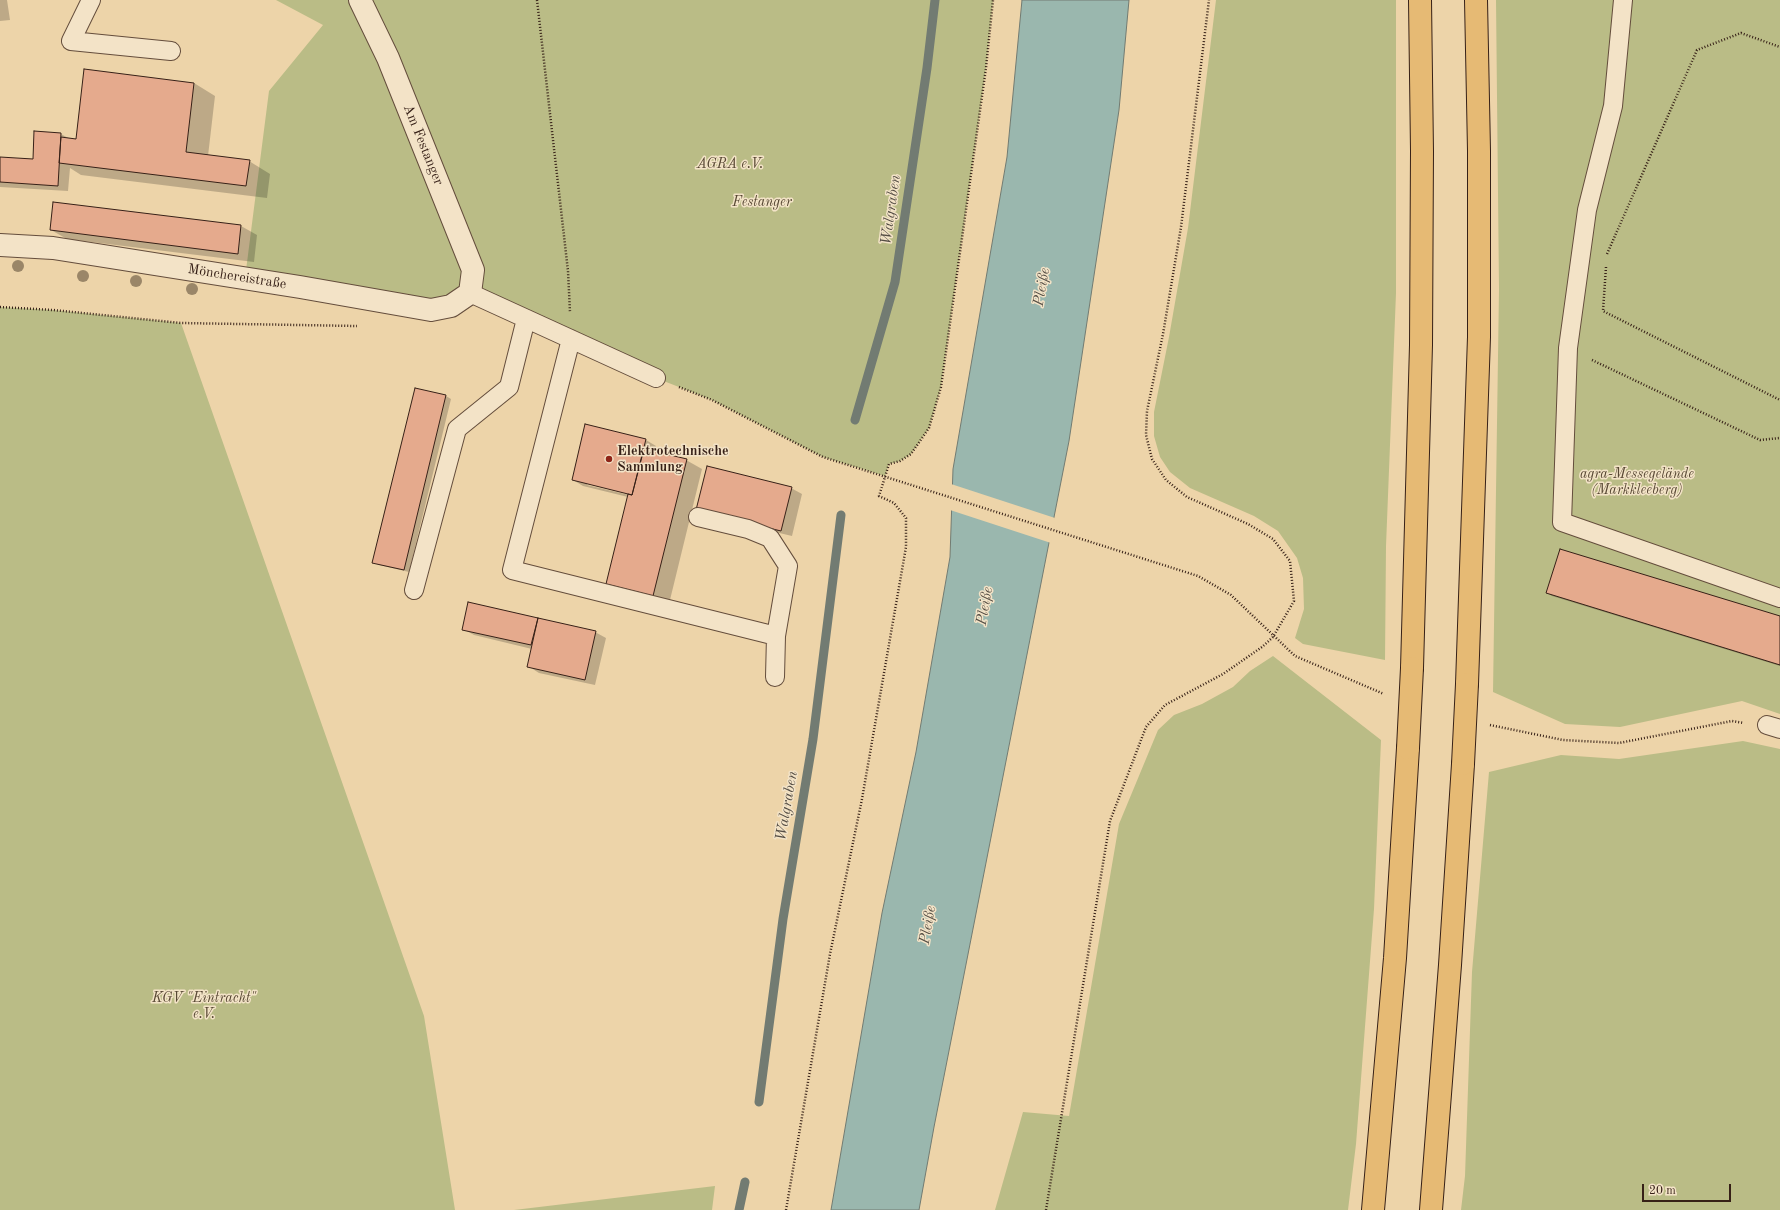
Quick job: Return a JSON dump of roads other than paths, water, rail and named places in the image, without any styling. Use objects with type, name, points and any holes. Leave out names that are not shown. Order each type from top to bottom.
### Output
[{"type":"highway","points":[[1374,1210],[1395,958],[1412,668],[1422,345],[1420,0]]},
{"type":"highway","points":[[1431,1210],[1450,965],[1467,684],[1479,338],[1479,152],[1476,0]]},
{"type":"street","name":"Am Festanger","points":[[360,0],[388,58],[473,270],[470,293]]},
{"type":"street","name":"Mönchereistraße","points":[[0,245],[53,248],[293,286],[431,310],[452,306],[470,293]]},
{"type":"lane","points":[[91,0],[71,41],[171,51]]},
{"type":"lane","points":[[1623,0],[1613,106],[1587,210],[1568,348],[1562,522],[1780,598]]},
{"type":"lane","points":[[470,293],[656,378]]},
{"type":"lane","points":[[414,590],[457,429],[509,387],[526,319]]},
{"type":"lane","points":[[571,339],[512,570],[776,636]]},
{"type":"lane","points":[[698,516],[748,529],[770,538],[788,566],[776,636],[775,677]]},
{"type":"water","name":"Pleiße","points":[[1022,0],[1129,0],[1119,110],[1069,441],[919,1210],[831,1210],[882,913],[916,752],[950,557],[953,469],[1007,157]]},
{"type":"waterway","name":"Walgraben","points":[[855,420],[895,282],[927,68],[935,0]]},
{"type":"waterway","name":"Walgraben","points":[[759,1102],[783,919],[813,739],[841,515]]},
{"type":"waterway","name":"Walgraben","points":[[739,1210],[745,1182]]},
{"type":"place","name":"Elektrotechnische Sammlung","points":[[609,459]]},
{"type":"park label","name":"AGRA e.V.","points":[[730,164]]},
{"type":"park label","name":"Festanger","points":[[762,202]]},
{"type":"park label","name":"agra-Messegelände (Markkleeberg)","points":[[1637,482]]},
{"type":"park label","name":"KGV \"Eintracht\" e.V.","points":[[204,1006]]}]
